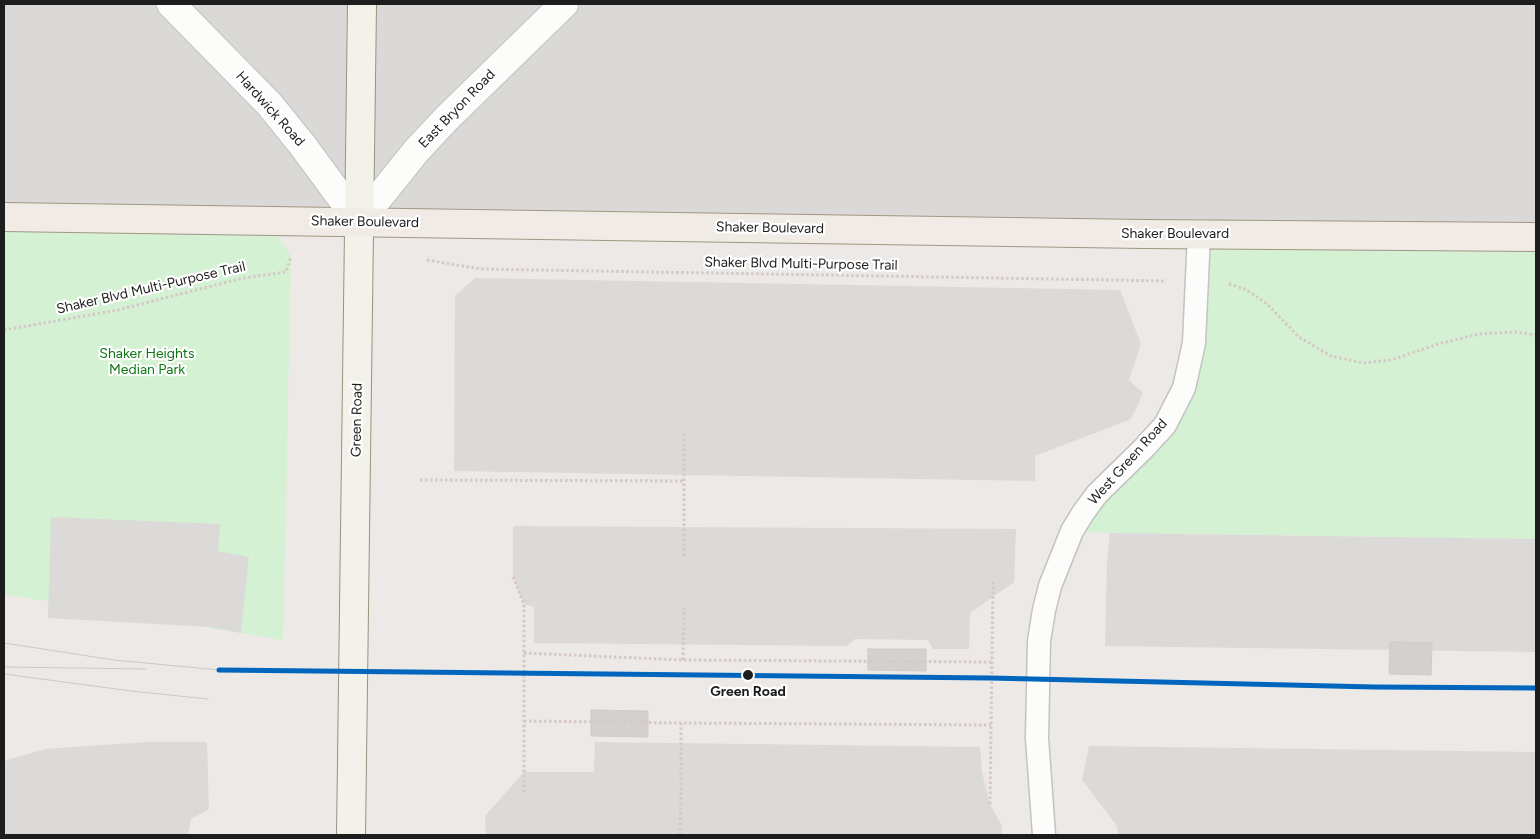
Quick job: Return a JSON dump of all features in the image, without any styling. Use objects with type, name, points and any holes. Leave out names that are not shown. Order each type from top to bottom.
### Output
[{"type":"main road","name":"Green Road","points":[[351,835],[362,4]]},
{"type":"main road","name":"Shaker Boulevard","points":[[4,217],[1536,237]]},
{"type":"street","name":"Hardwick Road","points":[[171,4],[270,105],[303,146],[358,222]]},
{"type":"street","name":"East Bryon Road","points":[[358,222],[417,150],[447,118],[564,4]]},
{"type":"lane","name":"West Green Road","points":[[1044,835],[1037,738],[1039,641],[1050,586],[1072,531],[1083,513],[1097,494],[1165,425],[1184,388],[1194,343],[1200,234]]},
{"type":"path","name":"Shaker Blvd Multi-Purpose Trail","points":[[4,330],[118,310],[243,278],[286,272],[291,256]]},
{"type":"path","name":"Shaker Blvd Multi-Purpose Trail","points":[[428,260],[481,269],[1174,281]]},
{"type":"path","points":[[1226,283],[1245,288],[1266,304],[1299,336],[1331,356],[1363,363],[1391,360],[1442,343],[1479,334],[1515,332],[1536,335]]},
{"type":"path","points":[[684,432],[684,556]]},
{"type":"path","points":[[420,480],[684,481]]},
{"type":"path","points":[[513,577],[524,604],[524,793]]},
{"type":"path","points":[[990,804],[993,582]]},
{"type":"path","points":[[683,660],[684,607]]},
{"type":"path","points":[[524,653],[683,660],[992,662]]},
{"type":"path","points":[[524,720],[991,725]]},
{"type":"path","points":[[680,835],[681,723]]},
{"type":"shaded area","points":[[4,4],[1536,4],[1536,237],[4,218]]},
{"type":"shaded area","points":[[475,278],[1120,290],[1141,344],[1129,380],[1143,393],[1131,419],[1035,456],[1035,481],[454,471],[455,296]]},
{"type":"shaded area","points":[[51,517],[220,524],[218,551],[249,557],[241,633],[210,627],[48,618]]},
{"type":"shaded area","points":[[513,526],[1016,529],[1014,582],[970,613],[969,649],[933,649],[928,640],[855,639],[847,646],[534,643],[534,607],[524,604],[513,577]]},
{"type":"shaded area","points":[[1110,533],[1536,539],[1536,652],[1105,646],[1107,560]]},
{"type":"shaded area","points":[[148,742],[207,742],[209,809],[191,819],[188,835],[4,835],[4,761],[45,749]]},
{"type":"shaded area","points":[[595,742],[980,747],[982,772],[990,804],[1002,826],[1002,835],[486,835],[485,816],[524,772],[594,772]]},
{"type":"shaded area","points":[[1089,746],[1536,752],[1536,835],[1118,835],[1117,826],[1082,780]]},
{"type":"green space","name":"Shaker Heights Median Park","points":[[4,217],[266,220],[291,256],[283,640],[4,594]]},
{"type":"green space","points":[[1199,234],[1536,238],[1536,539],[1072,531],[1176,407]]},
{"type":"building","points":[[1390,642],[1432,643],[1431,675],[1389,674]]},
{"type":"building","points":[[868,649],[926,649],[926,671],[868,670]]},
{"type":"building","points":[[591,710],[648,711],[648,737],[591,736]]},
{"type":"tram line","points":[[4,643],[114,660],[219,670]]},
{"type":"tram line","points":[[4,667],[146,669]]},
{"type":"tram line","points":[[4,674],[208,699]]},
{"type":"transit line","points":[[219,670],[990,678],[1374,687],[1536,688]]},
{"type":"place","name":"Green Road","points":[[748,675]]}]
